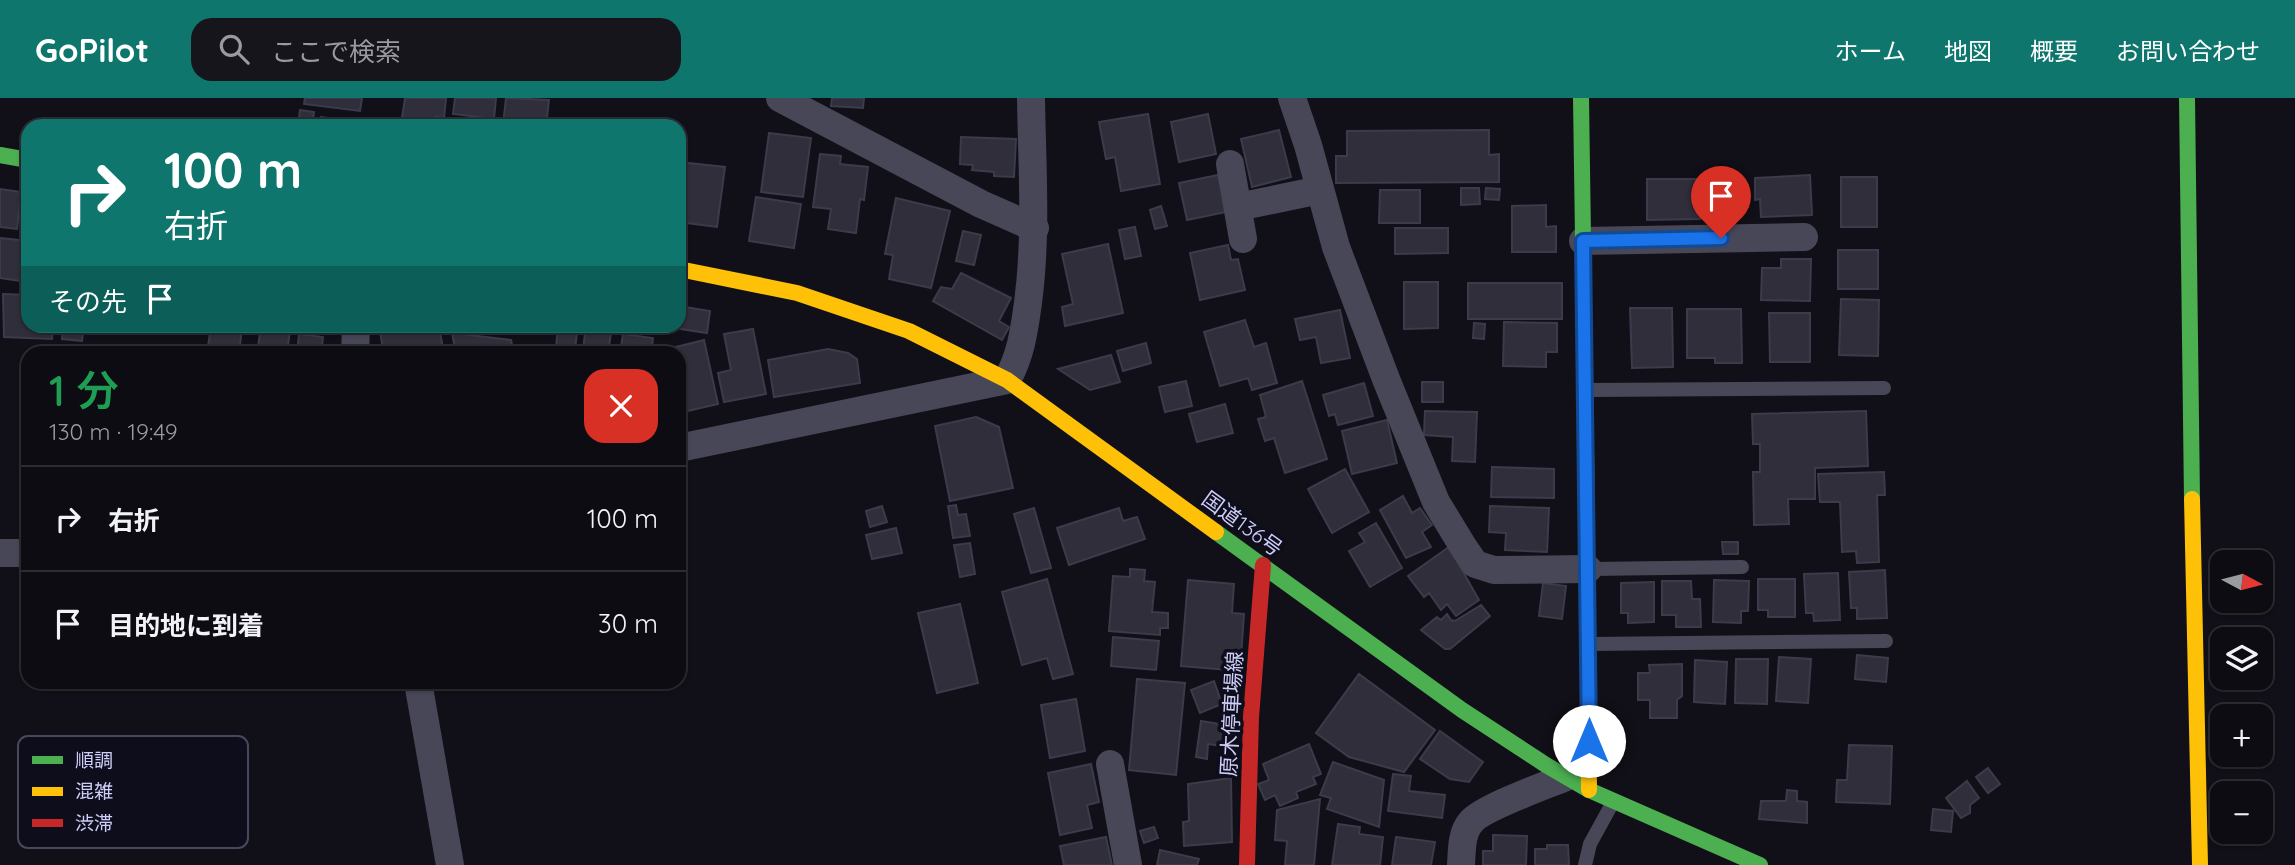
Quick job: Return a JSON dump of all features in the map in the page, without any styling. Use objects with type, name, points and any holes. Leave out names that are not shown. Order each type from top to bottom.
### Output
[{"type":"main road","points":[[1578,783],[1589,644],[1581,98]]},
{"type":"main road","points":[[2187,98],[2191,465],[2200,865]]},
{"type":"main road","points":[[0,155],[21,159]]},
{"type":"main road","name":"国道136号","points":[[686,270],[797,293],[870,316],[909,331],[1007,380],[1462,710],[1578,783],[1760,865]]},
{"type":"main road","name":"原木停車場線","points":[[1247,865],[1251,717],[1263,565]]},
{"type":"street","points":[[780,98],[981,204],[1035,229]]},
{"type":"street","points":[[686,447],[1007,380],[1016,365],[1022,345],[1035,229],[1031,98]]},
{"type":"street","points":[[1292,98],[1336,247],[1418,462],[1436,502],[1475,564],[1494,570],[1588,569]]},
{"type":"street","points":[[1230,164],[1243,239]]},
{"type":"street","points":[[1238,207],[1321,190]]},
{"type":"street","points":[[1583,241],[1804,237]]},
{"type":"street","points":[[0,553],[21,553]]},
{"type":"street","points":[[419,689],[450,865]]},
{"type":"street","points":[[1110,764],[1128,865]]},
{"type":"street","points":[[1461,865],[1463,838],[1470,823],[1482,813],[1578,783]]},
{"type":"lane","points":[[1585,390],[1884,388]]},
{"type":"lane","points":[[1588,569],[1742,567]]},
{"type":"lane","points":[[1589,644],[1886,640]]},
{"type":"lane","points":[[1585,865],[1590,844],[1613,801]]},
{"type":"building","points":[[305,98],[362,98],[360,111],[304,104]]},
{"type":"building","points":[[405,98],[446,98],[444,118],[402,118]]},
{"type":"building","points":[[455,98],[496,98],[494,119],[453,114]]},
{"type":"building","points":[[506,98],[549,100],[547,119],[504,119]]},
{"type":"building","points":[[832,98],[864,98],[863,108],[831,106]]},
{"type":"building","points":[[300,110],[314,112],[313,119],[299,119]]},
{"type":"building","points":[[1148,114],[1160,184],[1121,191],[1115,157],[1106,159],[1099,122]]},
{"type":"building","points":[[1208,114],[1216,154],[1179,162],[1171,122]]},
{"type":"building","points":[[1279,130],[1291,177],[1252,187],[1241,139]]},
{"type":"building","points":[[1489,130],[1489,155],[1499,154],[1499,182],[1336,183],[1336,156],[1347,156],[1347,131]]},
{"type":"building","points":[[769,133],[811,138],[803,197],[761,192]]},
{"type":"building","points":[[961,137],[1016,139],[1014,177],[994,176],[994,172],[972,170],[973,165],[960,164]]},
{"type":"building","points":[[820,154],[841,156],[840,164],[868,167],[864,200],[860,199],[856,233],[828,229],[831,209],[813,207]]},
{"type":"building","points":[[686,163],[725,167],[717,227],[686,223]]},
{"type":"building","points":[[1218,175],[1226,212],[1187,220],[1179,183]]},
{"type":"building","points":[[1810,175],[1812,215],[1761,217],[1760,199],[1755,200],[1755,178]]},
{"type":"building","points":[[1841,177],[1877,177],[1877,227],[1841,227]]},
{"type":"building","points":[[1647,179],[1700,179],[1700,219],[1647,220]]},
{"type":"building","points":[[1461,188],[1479,188],[1480,204],[1461,205]]},
{"type":"building","points":[[1486,188],[1500,189],[1499,200],[1485,199]]},
{"type":"building","points":[[0,189],[21,192],[17,229],[0,227]]},
{"type":"building","points":[[1380,190],[1420,190],[1420,223],[1379,223]]},
{"type":"building","points":[[756,197],[801,204],[794,248],[749,241]]},
{"type":"building","points":[[896,198],[950,211],[931,288],[889,279],[893,255],[885,254]]},
{"type":"building","points":[[1546,205],[1546,227],[1556,226],[1556,252],[1512,252],[1512,206]]},
{"type":"building","points":[[1161,206],[1167,226],[1155,229],[1150,210]]},
{"type":"building","points":[[1135,227],[1141,256],[1125,259],[1119,230]]},
{"type":"building","points":[[1395,228],[1448,228],[1448,253],[1395,254]]},
{"type":"building","points":[[963,231],[981,235],[974,265],[956,261]]},
{"type":"building","points":[[0,238],[21,240],[21,281],[0,278]]},
{"type":"building","points":[[1108,244],[1123,313],[1065,326],[1062,307],[1073,304],[1062,254]]},
{"type":"building","points":[[1228,245],[1231,260],[1238,259],[1245,290],[1200,300],[1190,253]]},
{"type":"building","points":[[1838,250],[1878,250],[1878,289],[1838,289]]},
{"type":"building","points":[[1781,259],[1811,259],[1810,301],[1761,300],[1762,268],[1781,268]]},
{"type":"building","points":[[961,273],[1011,298],[999,321],[1009,327],[1002,340],[933,301],[941,287],[952,289]]},
{"type":"building","points":[[1404,282],[1438,282],[1438,328],[1404,329]]},
{"type":"building","points":[[1468,283],[1562,283],[1562,319],[1468,319]]},
{"type":"building","points":[[3,294],[21,295],[21,333],[52,333],[52,339],[4,337]]},
{"type":"building","points":[[1841,299],[1879,300],[1878,356],[1839,355]]},
{"type":"building","points":[[686,307],[710,311],[707,333],[686,330]]},
{"type":"building","points":[[1630,308],[1672,308],[1673,367],[1632,368]]},
{"type":"building","points":[[1687,309],[1741,309],[1742,363],[1715,363],[1715,358],[1687,358]]},
{"type":"building","points":[[1340,310],[1350,358],[1321,363],[1316,337],[1300,340],[1295,319]]},
{"type":"building","points":[[1769,313],[1810,313],[1810,362],[1770,362]]},
{"type":"building","points":[[1245,320],[1254,347],[1266,343],[1277,383],[1252,390],[1248,378],[1220,386],[1204,332]]},
{"type":"building","points":[[1504,322],[1557,323],[1557,352],[1546,352],[1546,367],[1503,366]]},
{"type":"building","points":[[1474,323],[1485,324],[1484,339],[1473,338]]},
{"type":"building","points":[[753,329],[766,394],[724,402],[718,373],[731,370],[724,334]]},
{"type":"building","points":[[62,333],[83,333],[82,341],[62,339]]},
{"type":"building","points":[[210,333],[241,333],[240,346],[208,346]]},
{"type":"building","points":[[260,333],[290,333],[288,346],[258,346]]},
{"type":"building","points":[[380,333],[440,333],[443,346],[383,346]]},
{"type":"building","points":[[452,333],[511,340],[512,346],[454,346]]},
{"type":"building","points":[[557,333],[577,333],[575,346],[556,346]]},
{"type":"building","points":[[585,333],[611,333],[609,346],[584,346]]},
{"type":"building","points":[[299,334],[323,337],[322,346],[298,346]]},
{"type":"building","points":[[623,334],[653,338],[652,346],[621,346]]},
{"type":"building","points":[[704,340],[718,404],[686,411],[686,346],[680,346]]},
{"type":"building","points":[[1146,343],[1151,363],[1123,371],[1117,351]]},
{"type":"building","points":[[828,349],[848,353],[857,359],[860,383],[774,397],[768,360]]},
{"type":"building","points":[[1111,355],[1120,382],[1090,390],[1058,369]]},
{"type":"building","points":[[1186,381],[1192,406],[1165,412],[1159,387]]},
{"type":"building","points":[[1302,381],[1327,459],[1285,473],[1274,438],[1265,441],[1258,419],[1266,417],[1260,395]]},
{"type":"building","points":[[1422,382],[1443,382],[1443,402],[1422,402]]},
{"type":"building","points":[[1364,383],[1373,416],[1338,425],[1335,414],[1329,416],[1323,395]]},
{"type":"building","points":[[1225,404],[1233,433],[1197,442],[1189,414]]},
{"type":"building","points":[[1425,411],[1477,412],[1475,462],[1452,461],[1453,437],[1424,435]]},
{"type":"building","points":[[1866,411],[1868,466],[1815,468],[1815,499],[1788,499],[1789,524],[1754,525],[1753,472],[1760,472],[1760,444],[1753,444],[1752,414]]},
{"type":"building","points":[[976,417],[999,427],[1013,488],[950,501],[935,426]]},
{"type":"building","points":[[1387,420],[1397,463],[1352,474],[1342,431]]},
{"type":"building","points":[[1492,467],[1554,469],[1554,498],[1491,497]]},
{"type":"building","points":[[1345,469],[1369,512],[1332,533],[1308,489]]},
{"type":"building","points":[[1884,472],[1885,495],[1877,495],[1879,562],[1857,563],[1856,551],[1842,552],[1840,502],[1820,502],[1818,474]]},
{"type":"building","points":[[1403,496],[1412,513],[1420,508],[1432,525],[1422,532],[1431,547],[1406,558],[1380,510]]},
{"type":"building","points":[[956,505],[958,515],[966,514],[970,536],[953,538],[948,506]]},
{"type":"building","points":[[882,506],[887,522],[870,527],[866,511]]},
{"type":"building","points":[[1490,506],[1549,508],[1547,552],[1505,550],[1506,533],[1489,532]]},
{"type":"building","points":[[1034,508],[1051,568],[1031,573],[1014,514]]},
{"type":"building","points":[[1119,508],[1123,521],[1137,517],[1145,539],[1069,565],[1057,528]]},
{"type":"building","points":[[1376,523],[1402,568],[1370,587],[1349,551],[1365,542],[1359,533]]},
{"type":"building","points":[[896,528],[902,553],[872,559],[866,535]]},
{"type":"building","points":[[1722,542],[1738,542],[1738,554],[1723,554]]},
{"type":"building","points":[[970,543],[975,574],[960,577],[954,545]]},
{"type":"building","points":[[1449,547],[1479,600],[1456,616],[1447,604],[1441,610],[1429,593],[1424,597],[1408,576]]},
{"type":"building","points":[[1130,569],[1145,570],[1144,581],[1155,582],[1152,612],[1168,613],[1168,628],[1160,628],[1160,635],[1109,631],[1113,576],[1130,577]]},
{"type":"building","points":[[1885,570],[1887,618],[1857,619],[1857,608],[1851,608],[1849,572]]},
{"type":"building","points":[[1838,573],[1840,620],[1814,621],[1813,613],[1806,613],[1804,574]]},
{"type":"building","points":[[1047,579],[1073,674],[1053,679],[1047,658],[1022,665],[1002,592]]},
{"type":"building","points":[[1758,579],[1795,579],[1795,617],[1768,617],[1768,610],[1758,610]]},
{"type":"building","points":[[1188,580],[1234,584],[1232,613],[1244,614],[1240,671],[1181,666]]},
{"type":"building","points":[[1714,580],[1749,581],[1748,611],[1741,611],[1741,623],[1713,622]]},
{"type":"building","points":[[1662,581],[1691,581],[1692,599],[1700,599],[1701,627],[1676,627],[1676,615],[1662,615]]},
{"type":"building","points":[[1654,582],[1654,622],[1628,623],[1628,613],[1621,613],[1621,583]]},
{"type":"building","points":[[1543,583],[1566,586],[1562,619],[1539,616]]},
{"type":"building","points":[[960,604],[978,683],[937,693],[918,613]]},
{"type":"building","points":[[1481,605],[1490,616],[1450,649],[1445,649],[1421,630],[1437,617],[1441,620],[1447,614],[1455,621]]},
{"type":"building","points":[[1113,637],[1159,641],[1156,670],[1111,666]]},
{"type":"building","points":[[1857,655],[1888,658],[1886,682],[1855,679]]},
{"type":"building","points":[[1779,657],[1811,659],[1808,703],[1776,701]]},
{"type":"building","points":[[1736,659],[1768,659],[1767,704],[1735,703]]},
{"type":"building","points":[[1695,660],[1727,662],[1725,704],[1694,702]]},
{"type":"building","points":[[1682,664],[1682,696],[1677,700],[1677,718],[1650,718],[1650,700],[1638,700],[1638,673],[1650,673],[1649,665]]},
{"type":"building","points":[[1359,674],[1435,730],[1404,772],[1349,757],[1316,733]]},
{"type":"building","points":[[1137,679],[1185,683],[1176,775],[1129,770]]},
{"type":"building","points":[[1214,681],[1222,704],[1200,713],[1191,690]]},
{"type":"building","points":[[1076,699],[1085,751],[1050,758],[1041,705]]},
{"type":"building","points":[[1201,721],[1239,727],[1236,748],[1208,744],[1207,759],[1196,757]]},
{"type":"building","points":[[1440,731],[1483,762],[1469,782],[1450,779],[1420,759]]},
{"type":"building","points":[[1309,744],[1321,774],[1313,777],[1316,784],[1296,792],[1298,798],[1280,806],[1275,795],[1265,800],[1258,784],[1269,780],[1263,764]]},
{"type":"building","points":[[1849,745],[1892,746],[1890,804],[1836,802],[1837,780],[1847,780]]},
{"type":"building","points":[[1333,762],[1384,780],[1379,827],[1327,809],[1331,798],[1320,795]]},
{"type":"building","points":[[1091,764],[1099,802],[1087,805],[1092,828],[1060,835],[1048,773]]},
{"type":"building","points":[[1988,768],[2000,784],[1988,793],[1976,777]]},
{"type":"building","points":[[1393,774],[1411,776],[1409,791],[1445,795],[1442,818],[1388,811]]},
{"type":"building","points":[[1231,778],[1232,842],[1184,846],[1183,822],[1189,821],[1188,784]]},
{"type":"building","points":[[1967,781],[1979,798],[1970,805],[1970,813],[1961,818],[1946,798]]},
{"type":"building","points":[[1787,790],[1797,791],[1797,801],[1807,802],[1807,823],[1759,819],[1761,801],[1786,801]]},
{"type":"building","points":[[1320,799],[1314,865],[1285,865],[1287,841],[1275,840],[1277,810]]},
{"type":"building","points":[[1933,809],[1953,811],[1951,832],[1931,830]]},
{"type":"building","points":[[1338,824],[1360,827],[1359,834],[1383,837],[1380,865],[1332,865]]},
{"type":"building","points":[[1154,827],[1158,838],[1144,843],[1140,831]]},
{"type":"building","points":[[1493,835],[1527,836],[1526,865],[1483,865],[1483,851],[1493,851]]},
{"type":"building","points":[[1106,837],[1112,865],[1064,865],[1060,846]]},
{"type":"building","points":[[1396,837],[1435,842],[1431,865],[1392,865]]},
{"type":"building","points":[[1547,845],[1568,845],[1569,865],[1535,865],[1535,849],[1547,849]]},
{"type":"building","points":[[1160,850],[1199,859],[1197,865],[1157,865]]},
{"type":"traffic: fast","points":[[1581,98],[1586,448]]},
{"type":"traffic: fast","points":[[2187,98],[2192,499]]},
{"type":"traffic: fast","points":[[0,155],[21,159]]},
{"type":"traffic: fast","points":[[1216,532],[1462,710],[1546,765],[1589,790],[1760,865]]},
{"type":"traffic: slow","points":[[686,270],[797,293],[909,331],[1007,380],[1216,532]]},
{"type":"traffic: slow","points":[[1586,448],[1589,790]]},
{"type":"traffic: slow","points":[[2192,499],[2200,865]]},
{"type":"traffic: jam","points":[[1247,865],[1251,717],[1263,565]]},
{"type":"route","points":[[1589,741],[1583,241],[1721,238]]}]
